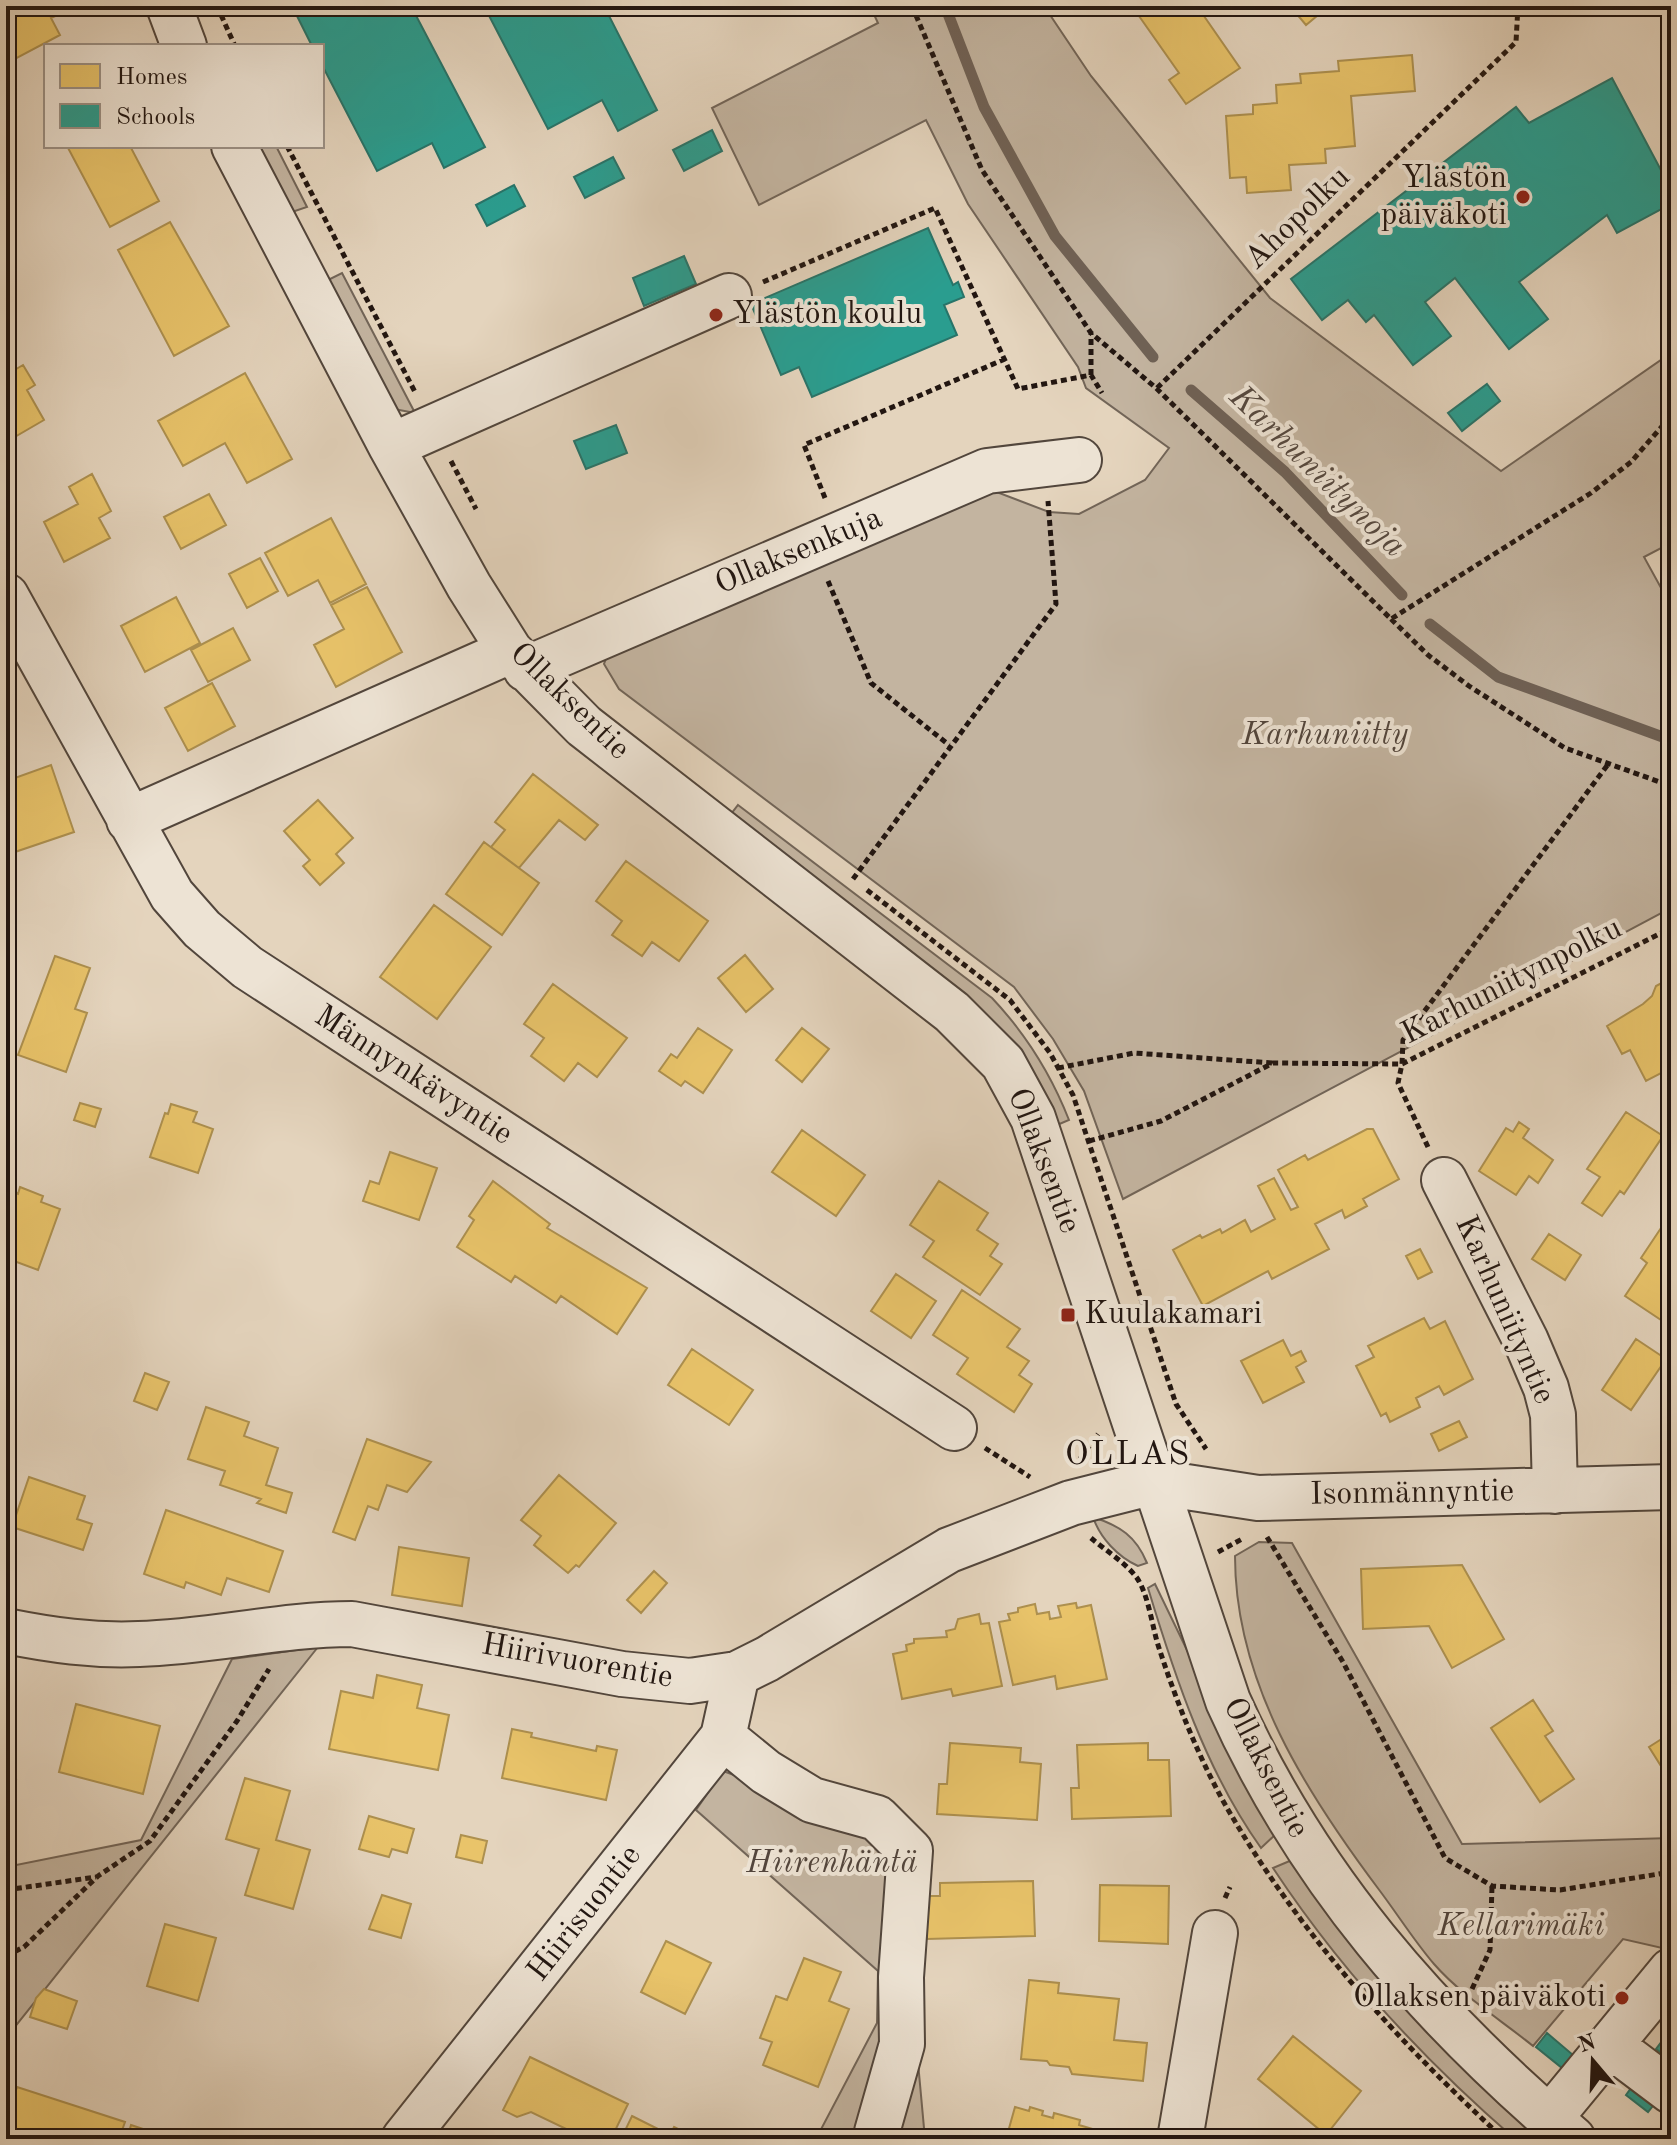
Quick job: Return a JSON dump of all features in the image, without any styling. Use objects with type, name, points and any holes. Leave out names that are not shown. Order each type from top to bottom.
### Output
[{"type":"street","points":[[169,6],[183,44]]},
{"type":"street","name":"Ollaksentie","points":[[235,148],[391,446],[469,586],[518,660],[584,726],[952,1012],[1003,1063],[1033,1118],[1228,1701],[1259,1771],[1300,1839],[1355,1916],[1420,1991],[1561,2129]]},
{"type":"street","points":[[391,446],[729,296]]},
{"type":"street","name":"Ollaksenkuja","points":[[129,820],[518,660],[822,528],[987,471],[1062,462]]},
{"type":"street","name":"Männynkävyntie","points":[[6,596],[172,895],[202,929],[247,967],[954,1428]]},
{"type":"street","name":"Karhuniityntie","points":[[1444,1180],[1526,1341],[1546,1388],[1553,1415],[1555,1491]]},
{"type":"street","name":"Isonmännyntie","points":[[1154,1482],[1258,1498],[1671,1487]]},
{"type":"street","name":"Hiirivuorentie","points":[[6,1631],[66,1643],[141,1644],[296,1626],[352,1624],[409,1632],[622,1674],[690,1681],[737,1674],[767,1659],[949,1550],[1071,1503],[1154,1482]]},
{"type":"street","name":"Hiirisuontie","points":[[404,2139],[723,1737],[737,1674]]},
{"type":"street","points":[[723,1737],[766,1772],[812,1800],[877,1818],[910,1851],[901,1977],[902,2044],[877,2132]]},
{"type":"street","points":[[1180,2139],[1215,1933]]},
{"type":"street","points":[[1561,2129],[1610,2045],[1671,1971]]},
{"type":"street","points":[[1610,2045],[1671,2091]]},
{"type":"path","points":[[217,6],[234,44]]},
{"type":"path","points":[[912,6],[982,170],[1091,333],[1156,388],[1428,655],[1469,686],[1565,748],[1671,786]]},
{"type":"path","name":"Ahopolku","points":[[1156,388],[1516,42],[1518,6]]},
{"type":"path","points":[[729,296],[935,208],[1018,389],[1091,375]]},
{"type":"path","points":[[1091,333],[1091,375],[1102,393]]},
{"type":"path","points":[[949,745],[871,683],[822,528],[804,445],[1005,359]]},
{"type":"path","points":[[1391,619],[1591,493],[1631,462],[1671,416]]},
{"type":"path","points":[[853,879],[1056,604],[1062,462]]},
{"type":"path","points":[[1058,1068],[1134,1053],[1273,1063],[1402,1064],[1403,1040],[1609,763]]},
{"type":"path","name":"Karhuniitynpolku","points":[[1444,1180],[1398,1083],[1402,1064],[1671,928]]},
{"type":"path","points":[[1089,1141],[1161,1121],[1273,1063]]},
{"type":"path","points":[[1261,1527],[1343,1662],[1445,1858],[1492,1886],[1560,1890],[1671,1872]]},
{"type":"path","points":[[6,1956],[24,1947],[98,1876],[150,1841],[237,1721],[296,1626]]},
{"type":"path","points":[[6,1890],[98,1876]]},
{"type":"path","points":[[1466,2004],[1490,1950],[1492,1886]]},
{"type":"green space","name":"Karhuniitty","points":[[870,6],[1044,6],[1091,76],[1270,298],[1501,471],[1671,353],[1671,543],[1644,557],[1671,606],[1671,908],[1123,1199],[1084,1091],[1053,1039],[1014,987],[619,689],[604,664],[608,653],[981,486],[1049,512],[1079,514],[1145,480],[1169,448],[1086,388],[1078,367],[968,204],[926,120],[759,205],[712,108],[878,23]]},
{"type":"green space","points":[[256,148],[277,148],[307,207],[289,213]]},
{"type":"green space","points":[[342,273],[415,413],[394,409],[326,281]]},
{"type":"green space","points":[[738,805],[992,998],[1036,1055],[1069,1120],[1057,1125],[728,818]]},
{"type":"green space","points":[[1093,1517],[1126,1533],[1147,1563],[1138,1566],[1117,1552],[1100,1532]]},
{"type":"green space","name":"Kellarimäki","points":[[1259,1542],[1292,1543],[1462,1844],[1671,1838],[1671,1950],[1623,1939],[1533,2046],[1445,1975],[1413,1938],[1353,1854],[1302,1776],[1280,1735],[1247,1648],[1238,1603],[1235,1556]]},
{"type":"green space","points":[[1155,1584],[1276,1834],[1261,1848],[1224,1787],[1194,1722],[1148,1588]]},
{"type":"green space","points":[[318,1647],[6,2038],[6,1867],[141,1840],[232,1659]]},
{"type":"green space","name":"Hiirenhäntä","points":[[723,1771],[863,1822],[917,1904],[909,1964],[925,2139],[827,2139],[818,2135],[877,2023],[878,1971],[696,1810]]},
{"type":"green space","points":[[1292,1860],[1548,2139],[1515,2139],[1448,2078],[1385,2012],[1326,1942],[1273,1868]]},
{"type":"building: Homes","points":[[6,6],[59,6],[62,13],[51,18],[60,35],[13,60],[6,48]]},
{"type":"building: Homes","points":[[1132,6],[1197,6],[1240,68],[1186,104],[1169,80],[1179,73]]},
{"type":"building: Homes","points":[[1290,6],[1329,6],[1306,25]]},
{"type":"building: Homes","points":[[1412,55],[1415,91],[1351,96],[1355,146],[1325,149],[1326,163],[1289,165],[1291,190],[1247,193],[1246,177],[1230,178],[1226,116],[1253,114],[1253,105],[1277,103],[1276,85],[1301,83],[1300,74],[1339,71],[1338,61]]},
{"type":"building: Homes","points":[[68,148],[131,148],[159,201],[110,227]]},
{"type":"building: Homes","points":[[170,222],[229,326],[174,356],[118,250]]},
{"type":"building: Homes","points":[[23,365],[35,385],[27,390],[44,420],[6,442],[6,375]]},
{"type":"building: Homes","points":[[245,373],[292,459],[247,483],[225,443],[183,466],[158,421]]},
{"type":"building: Homes","points":[[92,474],[111,511],[99,518],[110,538],[64,562],[44,522],[78,504],[69,487]]},
{"type":"building: Homes","points":[[209,494],[226,525],[181,549],[164,517]]},
{"type":"building: Homes","points":[[331,518],[366,584],[330,603],[318,580],[288,596],[265,553]]},
{"type":"building: Homes","points":[[260,558],[278,591],[247,608],[229,574]]},
{"type":"building: Homes","points":[[367,587],[402,652],[336,687],[314,645],[344,629],[331,605]]},
{"type":"building: Homes","points":[[176,597],[200,643],[145,672],[121,626]]},
{"type":"building: Homes","points":[[233,628],[250,660],[208,682],[191,650]]},
{"type":"building: Homes","points":[[212,683],[235,726],[188,751],[165,708]]},
{"type":"building: Homes","points":[[6,754],[15,778],[51,765],[74,832],[6,855]]},
{"type":"building: Homes","points":[[533,774],[598,825],[585,840],[559,820],[519,868],[491,847],[505,830],[495,822]]},
{"type":"building: Homes","points":[[318,800],[353,838],[336,854],[344,863],[320,885],[303,866],[310,860],[284,831]]},
{"type":"building: Homes","points":[[484,842],[539,883],[502,935],[446,894]]},
{"type":"building: Homes","points":[[626,861],[708,921],[679,961],[652,942],[642,956],[612,935],[622,921],[596,901]]},
{"type":"building: Homes","points":[[434,905],[491,947],[437,1019],[380,977]]},
{"type":"building: Homes","points":[[745,955],[773,989],[746,1012],[718,978]]},
{"type":"building: Homes","points":[[55,956],[90,968],[75,1009],[87,1013],[66,1072],[18,1055]]},
{"type":"building: Homes","points":[[1671,978],[1671,1068],[1646,1081],[1630,1050],[1622,1054],[1607,1026],[1643,1004],[1652,996],[1656,986]]},
{"type":"building: Homes","points":[[553,984],[627,1038],[597,1077],[578,1063],[564,1081],[531,1056],[544,1038],[524,1024]]},
{"type":"building: Homes","points":[[698,1028],[732,1050],[703,1093],[685,1081],[681,1086],[659,1071],[671,1054],[677,1058]]},
{"type":"building: Homes","points":[[802,1028],[829,1049],[802,1082],[776,1060]]},
{"type":"building: Homes","points":[[80,1103],[101,1109],[95,1127],[74,1120]]},
{"type":"building: Homes","points":[[171,1104],[197,1112],[193,1122],[213,1129],[198,1173],[150,1157]]},
{"type":"building: Homes","points":[[1626,1112],[1663,1136],[1624,1194],[1620,1191],[1602,1216],[1582,1203],[1600,1177],[1587,1169]]},
{"type":"building: Homes","points":[[1519,1122],[1529,1129],[1523,1138],[1553,1160],[1538,1183],[1529,1176],[1516,1195],[1479,1171],[1506,1128],[1513,1132]]},
{"type":"building: Homes","points":[[1367,1129],[1373,1129],[1399,1179],[1363,1199],[1367,1206],[1345,1218],[1342,1210],[1315,1224],[1329,1249],[1272,1279],[1268,1271],[1203,1306],[1173,1250],[1200,1235],[1202,1238],[1220,1229],[1222,1233],[1245,1220],[1251,1232],[1275,1219],[1258,1186],[1274,1178],[1291,1210],[1298,1207],[1278,1170],[1305,1155],[1308,1160]]},
{"type":"building: Homes","points":[[802,1130],[865,1175],[836,1216],[772,1172]]},
{"type":"building: Homes","points":[[390,1152],[437,1168],[419,1220],[363,1201],[370,1181],[379,1184]]},
{"type":"building: Homes","points":[[493,1181],[550,1224],[547,1228],[647,1288],[617,1334],[561,1296],[556,1303],[515,1276],[511,1282],[457,1247],[474,1220],[469,1216]]},
{"type":"building: Homes","points":[[939,1181],[988,1213],[977,1230],[998,1244],[990,1256],[1002,1264],[980,1295],[923,1257],[934,1241],[910,1225]]},
{"type":"building: Homes","points":[[20,1187],[43,1196],[41,1202],[60,1209],[38,1270],[6,1258],[6,1189],[18,1194]]},
{"type":"building: Homes","points":[[1671,1213],[1670,1326],[1625,1296],[1647,1263],[1641,1258]]},
{"type":"building: Homes","points":[[1549,1234],[1581,1255],[1565,1280],[1532,1259]]},
{"type":"building: Homes","points":[[1420,1249],[1432,1272],[1418,1279],[1406,1256]]},
{"type":"building: Homes","points":[[896,1274],[936,1301],[911,1338],[871,1311]]},
{"type":"building: Homes","points":[[962,1290],[1020,1329],[1007,1347],[1029,1361],[1019,1375],[1032,1384],[1014,1412],[957,1374],[968,1358],[933,1335]]},
{"type":"building: Homes","points":[[1424,1318],[1430,1329],[1445,1321],[1473,1379],[1444,1395],[1439,1386],[1416,1398],[1420,1407],[1390,1422],[1386,1413],[1381,1416],[1356,1366],[1374,1357],[1368,1346]]},
{"type":"building: Homes","points":[[1636,1339],[1666,1359],[1631,1410],[1602,1390]]},
{"type":"building: Homes","points":[[1283,1340],[1291,1356],[1301,1351],[1306,1361],[1296,1367],[1304,1382],[1263,1403],[1241,1361]]},
{"type":"building: Homes","points":[[692,1349],[753,1390],[729,1425],[668,1385]]},
{"type":"building: Homes","points":[[145,1373],[169,1382],[157,1410],[134,1401]]},
{"type":"building: Homes","points":[[206,1407],[249,1422],[244,1436],[278,1448],[266,1485],[292,1493],[286,1513],[257,1503],[261,1499],[220,1485],[225,1471],[188,1459]]},
{"type":"building: Homes","points":[[1459,1421],[1467,1437],[1439,1451],[1431,1434]]},
{"type":"building: Homes","points":[[367,1439],[431,1462],[407,1492],[387,1485],[378,1510],[368,1506],[355,1540],[333,1532]]},
{"type":"building: Homes","points":[[559,1475],[616,1523],[579,1567],[576,1565],[568,1573],[534,1545],[541,1536],[521,1520]]},
{"type":"building: Homes","points":[[29,1477],[85,1496],[77,1519],[92,1524],[83,1550],[12,1527]]},
{"type":"building: Homes","points":[[166,1510],[283,1551],[269,1592],[227,1578],[221,1595],[186,1582],[184,1588],[144,1574]]},
{"type":"building: Homes","points":[[399,1547],[469,1558],[462,1606],[392,1595]]},
{"type":"building: Homes","points":[[1462,1565],[1504,1639],[1452,1668],[1429,1626],[1363,1629],[1361,1569]]},
{"type":"building: Homes","points":[[654,1571],[667,1583],[641,1613],[627,1600]]},
{"type":"building: Homes","points":[[1076,1603],[1077,1608],[1091,1605],[1107,1679],[1057,1689],[1055,1676],[1013,1685],[999,1622],[1010,1620],[1008,1614],[1018,1612],[1018,1608],[1035,1604],[1037,1614],[1049,1612],[1050,1619],[1061,1617],[1058,1606]]},
{"type":"building: Homes","points":[[979,1614],[981,1624],[989,1623],[1002,1686],[953,1696],[951,1689],[902,1699],[893,1654],[907,1651],[906,1645],[914,1643],[914,1639],[947,1637],[946,1631],[955,1629],[958,1619]]},
{"type":"building: Homes","points":[[377,1675],[422,1685],[417,1708],[449,1715],[438,1770],[329,1749],[341,1691],[373,1698]]},
{"type":"building: Homes","points":[[1533,1700],[1553,1731],[1545,1736],[1574,1779],[1540,1802],[1491,1728]]},
{"type":"building: Homes","points":[[76,1704],[160,1726],[143,1794],[59,1772]]},
{"type":"building: Homes","points":[[512,1729],[532,1733],[531,1737],[596,1751],[597,1746],[617,1750],[606,1800],[502,1778]]},
{"type":"building: Homes","points":[[1671,1733],[1671,1782],[1649,1747]]},
{"type":"building: Homes","points":[[950,1743],[1021,1748],[1020,1762],[1041,1764],[1037,1820],[937,1814],[939,1784],[947,1784]]},
{"type":"building: Homes","points":[[1148,1743],[1148,1760],[1169,1760],[1171,1816],[1072,1819],[1071,1788],[1079,1788],[1077,1745]]},
{"type":"building: Homes","points":[[6,1777],[16,1780],[6,1811]]},
{"type":"building: Homes","points":[[245,1778],[290,1791],[276,1840],[310,1850],[293,1909],[245,1895],[259,1849],[226,1839]]},
{"type":"building: Homes","points":[[369,1816],[414,1829],[407,1853],[392,1849],[389,1857],[359,1849]]},
{"type":"building: Homes","points":[[461,1835],[487,1841],[482,1863],[456,1857]]},
{"type":"building: Homes","points":[[1033,1881],[1035,1936],[927,1939],[926,1896],[940,1896],[940,1883]]},
{"type":"building: Homes","points":[[1100,1885],[1169,1886],[1168,1944],[1099,1941]]},
{"type":"building: Homes","points":[[382,1895],[411,1904],[401,1938],[369,1929]]},
{"type":"building: Homes","points":[[165,1924],[216,1938],[198,2001],[147,1986]]},
{"type":"building: Homes","points":[[666,1941],[711,1963],[685,2014],[641,1992]]},
{"type":"building: Homes","points":[[804,1958],[841,1972],[829,2001],[849,2009],[818,2087],[763,2065],[772,2042],[760,2038],[776,1996],[787,2000]]},
{"type":"building: Homes","points":[[1029,1980],[1059,1983],[1058,1993],[1119,1999],[1114,2040],[1147,2043],[1143,2081],[1072,2074],[1069,2067],[1021,2059]]},
{"type":"building: Homes","points":[[44,1989],[77,2001],[67,2029],[30,2017],[36,1998]]},
{"type":"building: Homes","points":[[1293,2036],[1361,2091],[1326,2135],[1258,2079]]},
{"type":"building: Homes","points":[[530,2057],[628,2104],[611,2139],[587,2139],[531,2112],[517,2117],[503,2110]]},
{"type":"building: Homes","points":[[17,2087],[125,2122],[119,2139],[6,2139],[6,2121]]},
{"type":"building: Homes","points":[[1015,2107],[1029,2111],[1030,2107],[1053,2118],[1054,2113],[1080,2120],[1079,2125],[1106,2133],[1105,2139],[1006,2139]]},
{"type":"building: Homes","points":[[632,2116],[662,2131],[658,2139],[621,2139]]},
{"type":"building: Homes","points":[[131,2125],[173,2139],[127,2139]]},
{"type":"building: Homes","points":[[674,2127],[698,2139],[668,2139]]},
{"type":"building: Schools","points":[[292,6],[411,6],[485,147],[444,168],[432,143],[377,171],[324,69],[324,44],[311,44]]},
{"type":"building: Schools","points":[[484,6],[604,6],[657,110],[618,131],[602,100],[548,129]]},
{"type":"building: Schools","points":[[1612,78],[1671,189],[1671,204],[1617,233],[1607,215],[1519,282],[1548,319],[1509,349],[1455,278],[1425,302],[1451,336],[1413,365],[1374,315],[1366,322],[1348,300],[1322,320],[1291,279],[1516,107],[1529,123]]},
{"type":"building: Schools","points":[[712,130],[722,151],[684,171],[673,150]]},
{"type":"building: Schools","points":[[613,157],[624,178],[585,198],[574,177]]},
{"type":"building: Schools","points":[[514,185],[525,206],[487,226],[476,205]]},
{"type":"building: Schools","points":[[928,228],[953,285],[958,282],[964,297],[944,305],[957,335],[812,397],[799,367],[781,375],[751,304]]},
{"type":"building: Schools","points":[[684,256],[696,284],[644,306],[633,278]]},
{"type":"building: Schools","points":[[1487,384],[1500,401],[1462,431],[1448,413]]},
{"type":"building: Schools","points":[[616,425],[627,453],[586,469],[574,441]]},
{"type":"building: Schools","points":[[1671,2029],[1671,2060],[1656,2049]]},
{"type":"building: Schools","points":[[1547,2033],[1573,2055],[1562,2068],[1536,2047]]},
{"type":"building: Schools","points":[[1634,2084],[1656,2102],[1648,2112],[1626,2095]]},
{"type":"waterway","name":"Karhuniitynoja","points":[[945,6],[984,107],[1055,236],[1153,357]]},
{"type":"waterway","name":"Karhuniitynoja","points":[[1191,390],[1285,472],[1402,595]]},
{"type":"waterway","name":"Karhuniitynoja","points":[[1430,624],[1498,677],[1671,740]]},
{"type":"place","name":"Ylästön päiväkoti","points":[[1523,197]]},
{"type":"place","name":"Ylästön koulu","points":[[716,315]]},
{"type":"place","name":"Kuulakamari","points":[[1068,1315]]},
{"type":"place","name":"Ollaksen päiväkoti","points":[[1622,1998]]},
{"type":"district","name":"OLLAS","points":[[1128,1455]]}]
